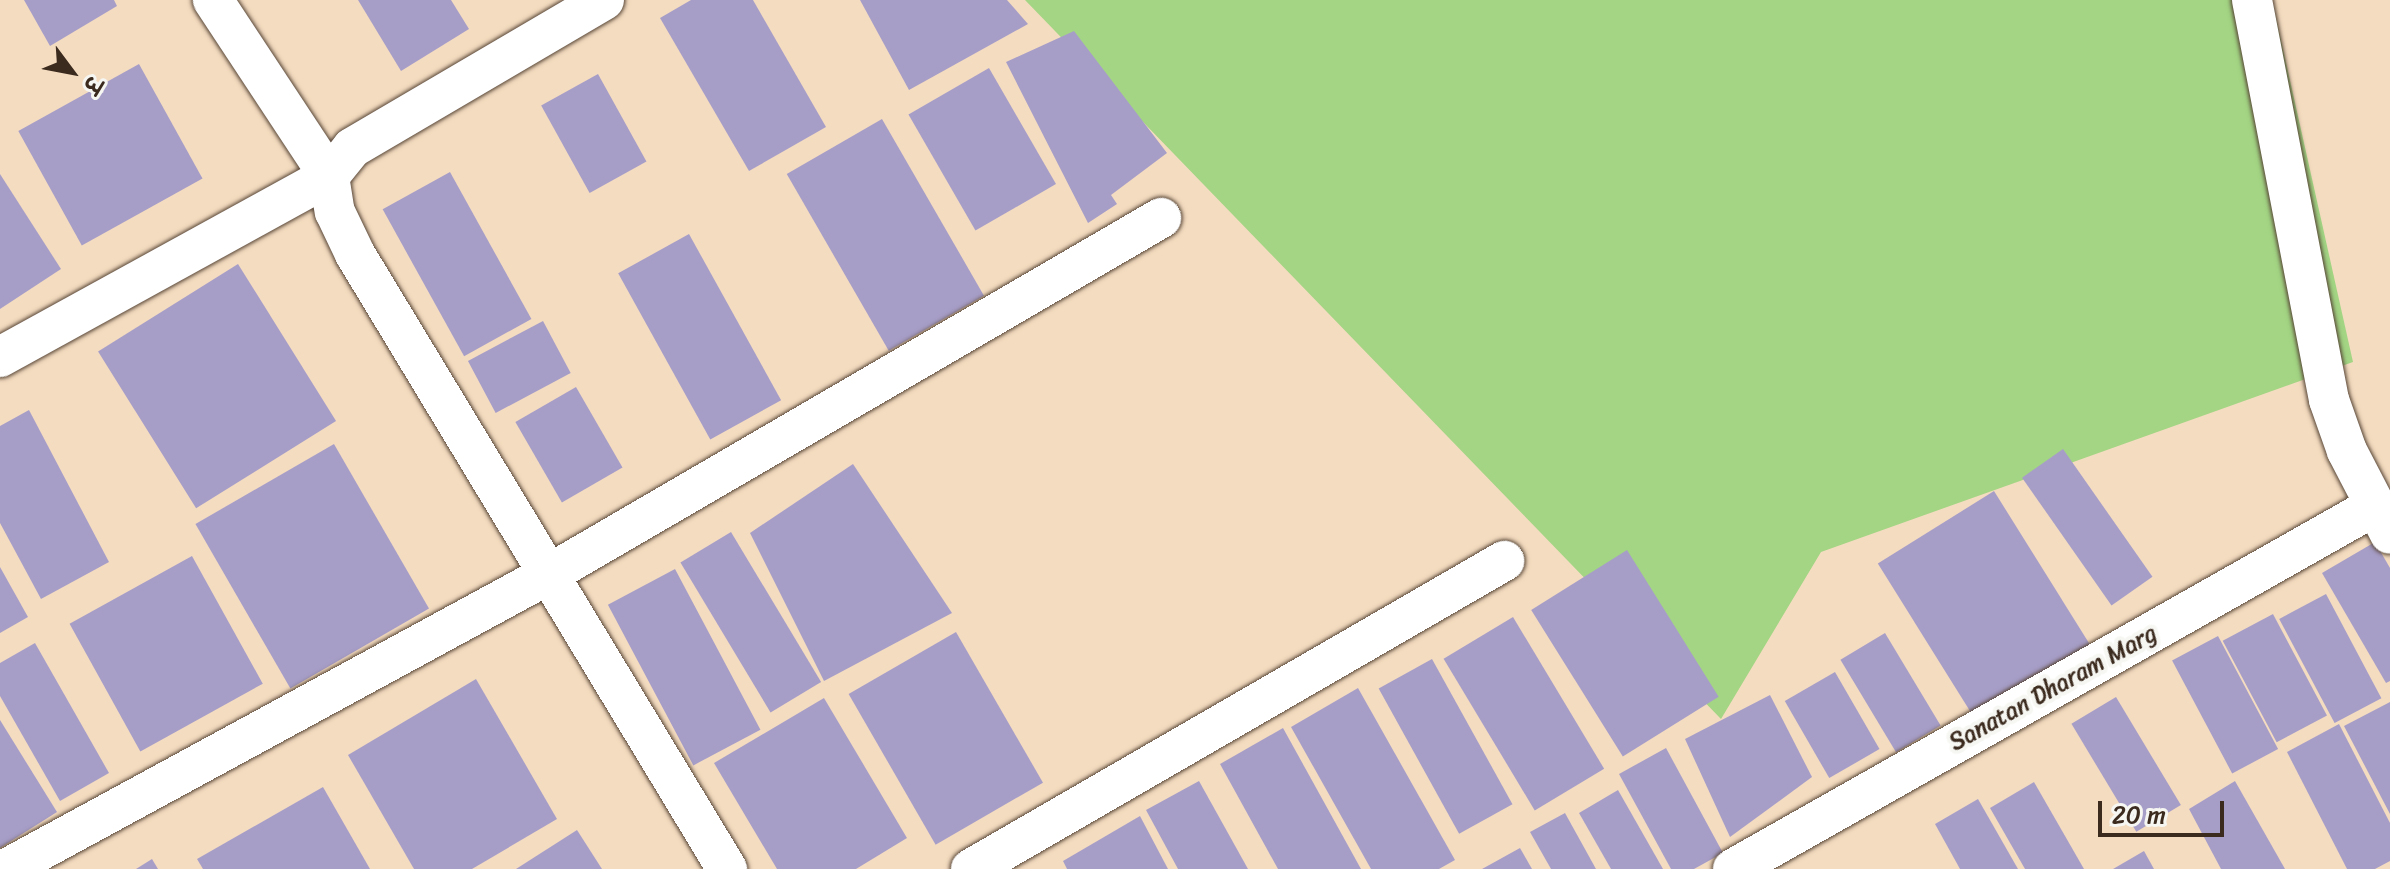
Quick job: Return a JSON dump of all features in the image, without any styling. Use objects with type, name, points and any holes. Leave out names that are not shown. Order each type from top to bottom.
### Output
[{"type":"street","points":[[213,0],[329,176],[335,212],[355,254],[551,573],[727,869]]},
{"type":"street","points":[[0,357],[329,176],[352,148],[604,0]]},
{"type":"street","points":[[2252,0],[2329,400],[2347,451],[2382,520]]},
{"type":"street","points":[[6,869],[551,573],[1161,218]]},
{"type":"street","name":"Sanatan Dharam Marg","points":[[1733,869],[2382,520]]},
{"type":"street","points":[[971,869],[1028,855],[1504,561]]},
{"type":"green space","points":[[1025,0],[2272,0],[2353,362],[1821,552],[1721,719]]},
{"type":"building","points":[[24,0],[114,0],[117,6],[50,46]]},
{"type":"building","points":[[358,0],[451,0],[469,29],[401,71]]},
{"type":"building","points":[[691,0],[753,0],[826,127],[749,171],[660,18]]},
{"type":"building","points":[[860,0],[1007,0],[1028,24],[909,90]]},
{"type":"building","points":[[1074,31],[1167,153],[1111,195],[1117,204],[1088,223],[1006,62]]},
{"type":"building","points":[[139,64],[203,179],[82,245],[18,131]]},
{"type":"building","points":[[989,68],[1056,184],[975,231],[908,114]]},
{"type":"building","points":[[598,74],[646,161],[590,193],[541,106]]},
{"type":"building","points":[[882,119],[984,296],[889,351],[787,174]]},
{"type":"building","points":[[450,172],[531,319],[464,356],[383,209]]},
{"type":"building","points":[[0,174],[61,269],[0,309]]},
{"type":"building","points":[[689,234],[781,400],[710,439],[618,273]]},
{"type":"building","points":[[238,264],[336,421],[196,508],[98,351]]},
{"type":"building","points":[[543,321],[571,373],[496,413],[468,361]]},
{"type":"building","points":[[576,387],[622,468],[562,503],[515,422]]},
{"type":"building","points":[[29,410],[109,562],[41,599],[0,523],[0,426]]},
{"type":"building","points":[[334,444],[429,609],[290,689],[195,524]]},
{"type":"building","points":[[2063,449],[2152,577],[2112,605],[2022,478]]},
{"type":"building","points":[[853,464],[952,613],[824,681],[750,533]]},
{"type":"building","points":[[1994,491],[2092,648],[1976,720],[1878,564]]},
{"type":"building","points":[[731,532],[821,682],[771,712],[680,562]]},
{"type":"building","points":[[2375,542],[2390,568],[2390,681],[2386,683],[2322,573]]},
{"type":"building","points":[[1627,550],[1719,697],[1623,757],[1531,610]]},
{"type":"building","points":[[192,556],[263,684],[140,752],[70,624]]},
{"type":"building","points":[[0,567],[28,617],[0,633]]},
{"type":"building","points":[[675,569],[760,730],[693,765],[608,605]]},
{"type":"building","points":[[2326,594],[2381,698],[2335,723],[2279,619]]},
{"type":"building","points":[[2273,614],[2327,716],[2277,742],[2223,641]]},
{"type":"building","points":[[1513,617],[1604,769],[1535,810],[1444,659]]},
{"type":"building","points":[[956,632],[1043,783],[936,845],[849,694]]},
{"type":"building","points":[[1885,633],[1941,726],[1896,752],[1840,660]]},
{"type":"building","points":[[2218,636],[2278,749],[2232,773],[2172,660]]},
{"type":"building","points":[[35,643],[109,773],[60,801],[0,696],[0,663]]},
{"type":"building","points":[[1432,659],[1512,804],[1459,834],[1379,689]]},
{"type":"building","points":[[1835,672],[1880,749],[1829,778],[1785,701]]},
{"type":"building","points":[[476,679],[557,819],[472,869],[414,869],[348,755]]},
{"type":"building","points":[[1358,688],[1455,860],[1439,869],[1371,869],[1291,727]]},
{"type":"building","points":[[1770,695],[1812,777],[1730,837],[1685,739]]},
{"type":"building","points":[[2116,697],[2181,805],[2136,832],[2071,724]]},
{"type":"building","points":[[824,698],[907,838],[856,869],[777,869],[714,763]]},
{"type":"building","points":[[2390,702],[2390,814],[2344,726]]},
{"type":"building","points":[[0,720],[57,812],[0,848]]},
{"type":"building","points":[[2339,724],[2390,823],[2390,861],[2375,869],[2347,869],[2287,752]]},
{"type":"building","points":[[1283,728],[1361,869],[1278,869],[1220,764]]},
{"type":"building","points":[[1666,748],[1723,853],[1694,869],[1671,869],[1619,774]]},
{"type":"building","points":[[1199,781],[1248,869],[1178,869],[1146,810]]},
{"type":"building","points":[[2235,781],[2285,869],[2221,869],[2189,809]]},
{"type":"building","points":[[2034,782],[2084,869],[2025,869],[1990,808]]},
{"type":"building","points":[[323,787],[370,869],[203,869],[197,859]]},
{"type":"building","points":[[1618,790],[1663,869],[1611,869],[1579,813]]},
{"type":"building","points":[[1978,799],[2018,869],[1960,869],[1935,824]]},
{"type":"building","points":[[1565,813],[1596,869],[1551,869],[1530,832]]},
{"type":"building","points":[[1140,816],[1168,869],[1067,869],[1063,861]]},
{"type":"building","points":[[577,830],[602,869],[516,869]]},
{"type":"building","points":[[1520,848],[1532,869],[1482,869]]},
{"type":"building","points":[[2144,851],[2154,869],[2113,869]]},
{"type":"building","points":[[152,859],[158,869],[136,869]]}]
